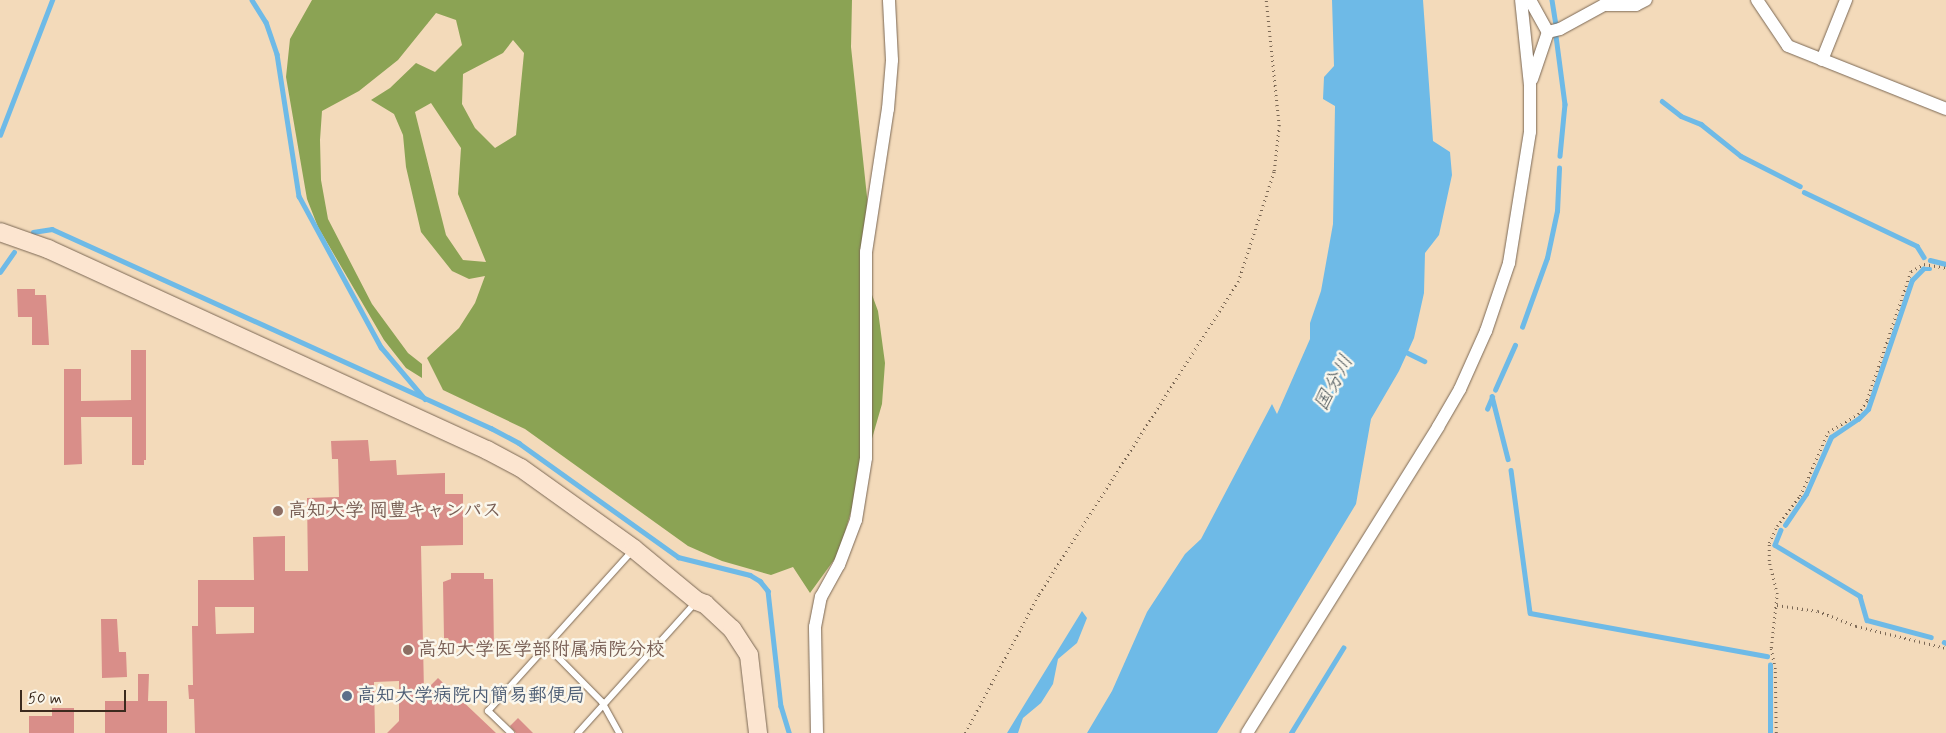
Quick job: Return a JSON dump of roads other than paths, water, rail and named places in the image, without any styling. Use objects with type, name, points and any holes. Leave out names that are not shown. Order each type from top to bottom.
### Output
[{"type":"street","points":[[817,733],[814,683],[815,627],[821,597],[839,565],[856,520],[866,458],[866,252],[888,109],[892,60],[889,0]]},
{"type":"street","points":[[1247,733],[1442,420],[1486,331],[1509,263],[1526,169],[1530,132],[1530,86],[1521,0]]},
{"type":"street","points":[[1530,0],[1548,32],[1530,86]]},
{"type":"street","points":[[1548,32],[1560,29],[1604,5],[1636,5],[1646,0]]},
{"type":"street","points":[[1757,0],[1785,43],[1822,60],[1946,109]]},
{"type":"street","points":[[1822,60],[1846,0]]},
{"type":"street","points":[[0,232],[48,249],[487,450],[521,468],[634,550],[697,601],[705,604],[732,629],[750,655],[758,733]]},
{"type":"lane","points":[[511,733],[488,711],[634,550]]},
{"type":"lane","points":[[578,733],[602,702],[697,601]]},
{"type":"lane","points":[[547,646],[602,702],[619,733]]},
{"type":"water","name":"国分川","points":[[1332,0],[1423,0],[1433,141],[1450,152],[1452,175],[1439,235],[1425,253],[1424,293],[1414,338],[1399,371],[1371,419],[1356,504],[1217,733],[1087,733],[1112,691],[1147,612],[1185,554],[1201,539],[1272,404],[1277,414],[1310,339],[1310,323],[1321,291],[1333,224],[1335,106],[1323,99],[1324,77],[1334,66]]},
{"type":"water","points":[[1082,611],[1087,618],[1077,643],[1058,659],[1053,684],[1041,703],[1023,718],[1018,733],[1007,733]]},
{"type":"waterway","points":[[0,135],[52,0]]},
{"type":"waterway","points":[[252,0],[266,22],[277,54],[299,196],[381,347],[425,399]]},
{"type":"waterway","points":[[1552,0],[1556,26]]},
{"type":"waterway","points":[[1556,36],[1565,104],[1560,156]]},
{"type":"waterway","points":[[1662,101],[1681,116],[1701,124],[1741,156],[1800,186]]},
{"type":"waterway","points":[[1522,327],[1547,258],[1557,211],[1559,168]]},
{"type":"waterway","points":[[1804,192],[1917,246],[1924,257]]},
{"type":"waterway","points":[[33,232],[52,229],[491,428],[519,443],[678,557],[750,575],[760,581],[768,591],[781,706],[789,733]]},
{"type":"waterway","points":[[0,272],[14,252]]},
{"type":"waterway","points":[[1930,260],[1946,264]]},
{"type":"waterway","points":[[1785,525],[1806,494],[1831,437],[1858,419],[1868,409],[1912,280],[1923,269],[1930,269]]},
{"type":"waterway","points":[[1495,390],[1515,345]]},
{"type":"waterway","points":[[1402,350],[1425,361]]},
{"type":"waterway","points":[[1492,396],[1508,459]]},
{"type":"waterway","points":[[1487,409],[1492,397]]},
{"type":"waterway","points":[[1511,470],[1530,613],[1767,656]]},
{"type":"waterway","points":[[1781,530],[1775,545],[1860,596],[1867,620],[1931,637]]},
{"type":"waterway","points":[[1291,733],[1343,648]]},
{"type":"waterway","points":[[1770,665],[1770,733]]},
{"type":"place","name":"高知大学 岡豊キャンパス","points":[[278,511]]},
{"type":"place","name":"高知大学医学部附属病院分校","points":[[408,650]]},
{"type":"place","name":"高知大学病院内簡易郵便局","points":[[347,696]]}]
